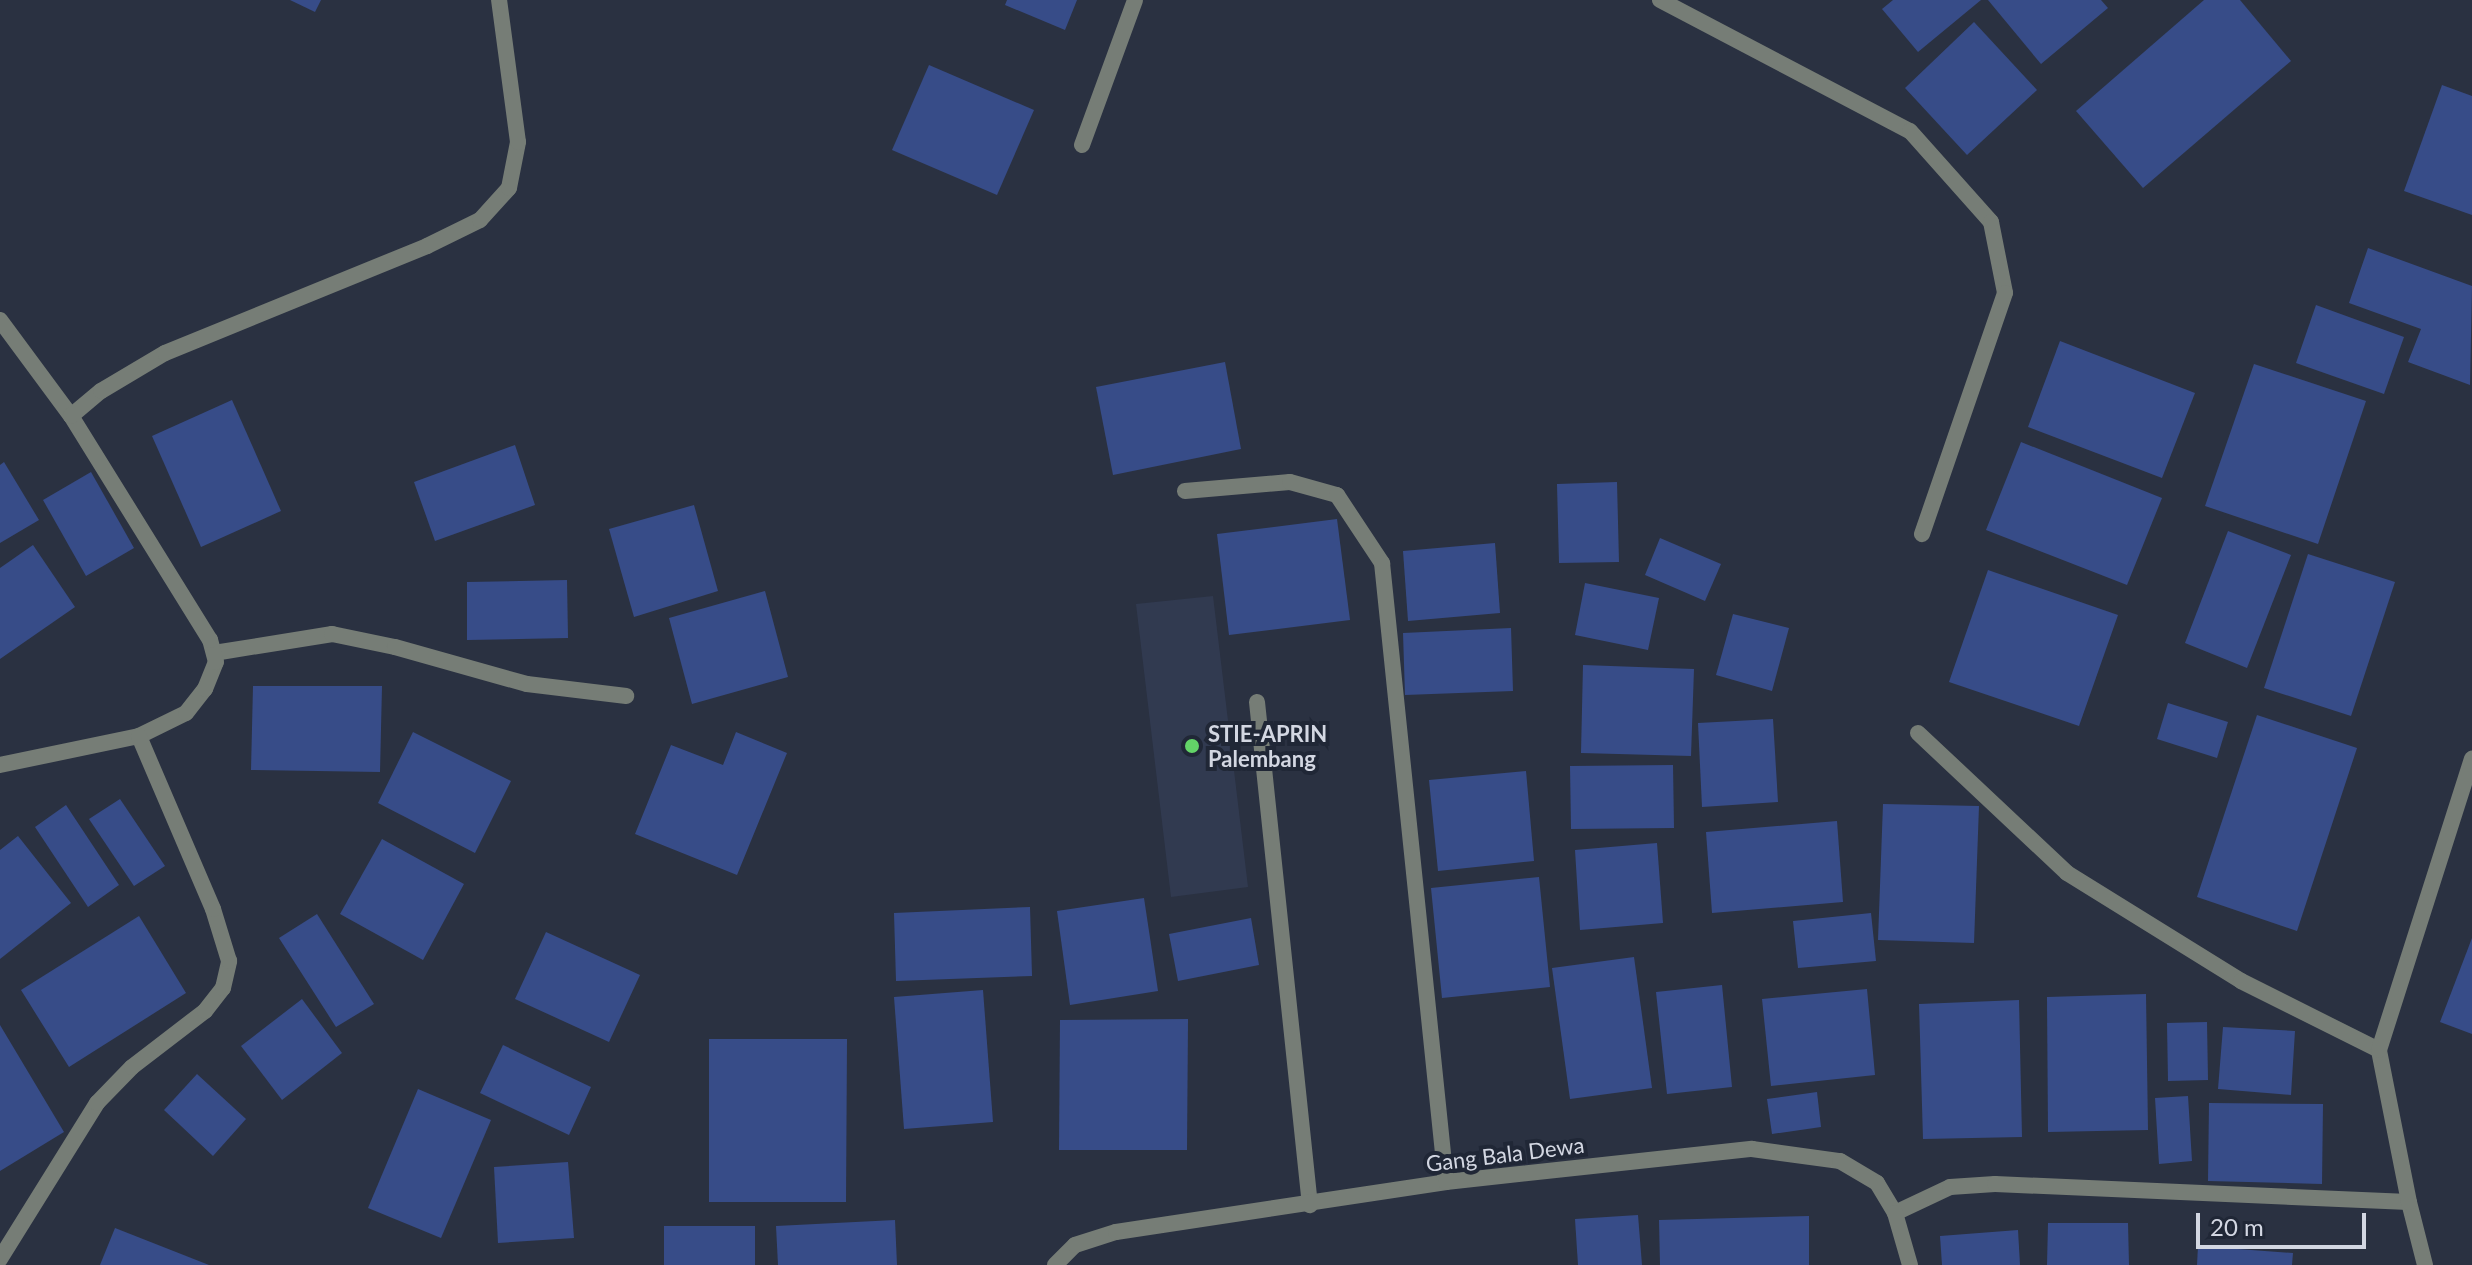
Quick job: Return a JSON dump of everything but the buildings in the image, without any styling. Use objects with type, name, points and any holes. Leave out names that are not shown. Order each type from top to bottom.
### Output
[{"type":"street","points":[[71,416],[101,391],[165,353],[427,246],[480,220],[509,188],[518,142],[499,0]]},
{"type":"street","points":[[1082,145],[1135,0]]},
{"type":"street","points":[[1660,0],[1910,131],[1991,222],[2005,293],[1922,534]]},
{"type":"street","points":[[0,320],[71,416],[210,640],[214,653],[213,676],[186,713],[139,736],[0,765]]},
{"type":"street","points":[[1185,491],[1290,482],[1337,495],[1382,563],[1446,1182]]},
{"type":"street","points":[[214,653],[332,634],[395,647],[527,684],[626,696]]},
{"type":"street","points":[[1257,702],[1310,1205]]},
{"type":"street","points":[[1918,733],[2067,873],[2241,981],[2379,1050]]},
{"type":"street","points":[[0,1259],[97,1103],[132,1067],[205,1011],[223,988],[229,961],[213,909],[139,736]]},
{"type":"street","points":[[2425,1265],[2409,1202],[2379,1050],[2472,758]]},
{"type":"street","name":"Gang Bala Dewa","points":[[1055,1265],[1075,1245],[1116,1232],[1446,1182],[1752,1149],[1840,1161],[1877,1183],[1895,1213],[1910,1265]]},
{"type":"street","points":[[1895,1213],[1950,1187],[1995,1184],[2409,1202]]},
{"type":"shaded area","name":"STIE-APRIN Palembang","points":[[1213,596],[1248,887],[1171,897],[1136,604]]},
{"type":"place","name":"STIE-APRIN Palembang","points":[[1192,746]]}]
